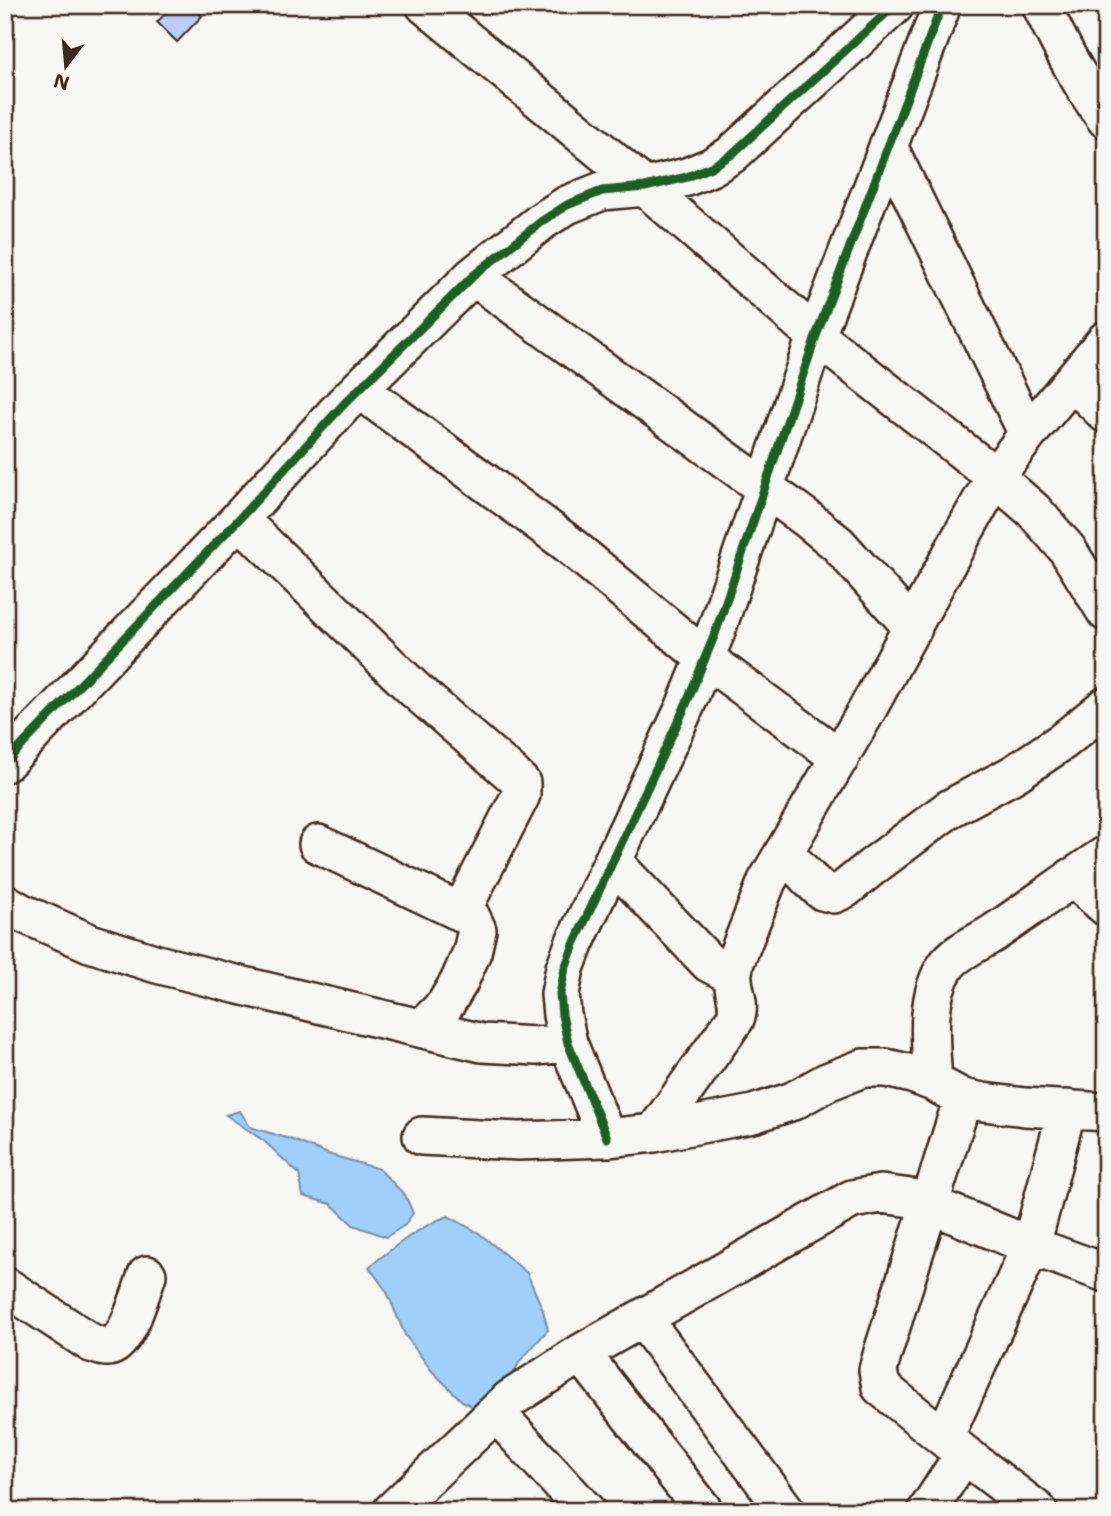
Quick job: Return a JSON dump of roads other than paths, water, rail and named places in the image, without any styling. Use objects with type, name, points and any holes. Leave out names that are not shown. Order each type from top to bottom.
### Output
[{"type":"street","points":[[425,5],[645,187],[816,336],[1033,510],[1067,548],[1106,612]]},
{"type":"street","points":[[5,763],[239,519],[359,389],[473,276],[542,221],[567,205],[602,191],[645,187],[687,177],[731,155],[895,5]]},
{"type":"street","points":[[607,1139],[568,1043],[560,994],[565,968],[705,658],[734,582],[816,336],[942,5]]},
{"type":"street","points":[[1041,5],[1060,45],[1106,119]]},
{"type":"street","points":[[888,146],[1028,434]]},
{"type":"street","points":[[473,276],[806,517],[838,544],[912,628]]},
{"type":"street","points":[[654,1133],[735,1019],[738,1003],[732,975],[766,881],[840,758],[995,477],[1106,340]]},
{"type":"street","points":[[1072,381],[1106,414]]},
{"type":"street","points":[[359,389],[567,543],[705,658],[840,758]]},
{"type":"street","points":[[239,519],[414,689],[521,783],[521,795],[461,912]]},
{"type":"street","points":[[784,852],[822,891],[834,894],[845,889],[949,809],[1023,768],[1063,741],[1106,706]]},
{"type":"street","points":[[318,844],[471,918],[477,930],[472,952],[459,982],[445,1005],[422,1028]]},
{"type":"street","points":[[1038,1511],[881,1387],[878,1370],[929,1204],[948,1090],[930,1018],[937,984],[946,965],[960,954],[1106,855]]},
{"type":"street","points":[[612,862],[709,963],[732,975]]},
{"type":"street","points":[[1072,877],[1106,907]]},
{"type":"street","points":[[5,903],[90,943],[157,964],[482,1043],[536,1046],[568,1043]]},
{"type":"street","points":[[422,1136],[517,1141],[607,1139],[654,1133],[752,1114],[793,1101],[827,1082],[863,1068],[887,1068],[912,1073],[948,1090],[1025,1107],[1106,1112]]},
{"type":"street","points":[[927,1511],[1031,1246],[1067,1109]]},
{"type":"street","points":[[392,1511],[510,1399],[580,1353],[852,1199],[881,1194],[911,1198],[1106,1273]]},
{"type":"street","points":[[5,1286],[91,1343],[107,1348],[115,1345],[126,1331],[147,1275]]},
{"type":"street","points":[[643,1319],[786,1511]]},
{"type":"street","points":[[580,1353],[704,1511]]},
{"type":"street","points":[[497,1414],[586,1511]]},
{"type":"water","points":[[240,1111],[250,1127],[379,1169],[405,1195],[413,1213],[405,1225],[386,1237],[353,1225],[331,1204],[303,1196],[299,1174],[264,1141],[226,1115]]},
{"type":"water","points":[[448,1216],[479,1233],[527,1273],[543,1310],[548,1330],[520,1361],[510,1380],[485,1413],[462,1401],[432,1371],[405,1335],[387,1292],[369,1267],[416,1232]]}]
